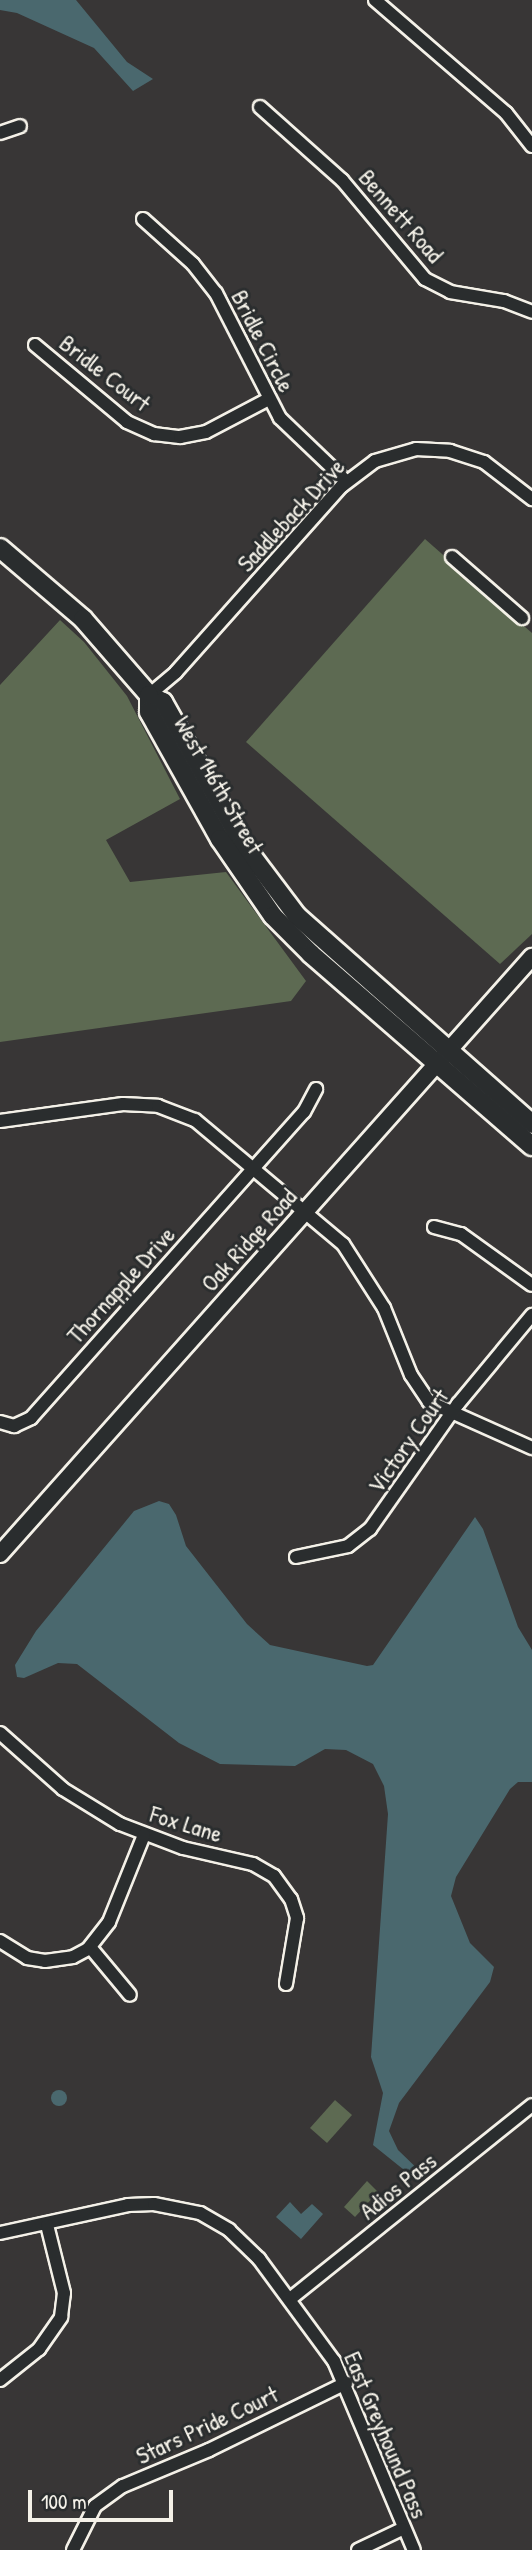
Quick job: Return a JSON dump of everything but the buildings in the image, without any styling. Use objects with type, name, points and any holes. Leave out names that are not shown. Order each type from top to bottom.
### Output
[{"type":"main road","points":[[0,548],[103,638],[149,695]]},
{"type":"main road","name":"West 146th Street","points":[[149,695],[149,712],[229,855],[262,902],[311,954],[532,1124]]},
{"type":"main road","name":"West 146th Street","points":[[443,1058],[532,1146]]},
{"type":"street","points":[[374,0],[506,113],[532,146]]},
{"type":"street","name":"Bennett Road","points":[[260,107],[342,180],[425,279],[450,292],[504,301],[532,312]]},
{"type":"street","points":[[0,133],[20,126]]},
{"type":"street","name":"Bridle Circle","points":[[143,219],[192,264],[216,293],[267,400],[287,427],[346,481]]},
{"type":"street","name":"Bridle Court","points":[[35,345],[127,422],[154,434],[180,437],[206,432],[267,400]]},
{"type":"street","name":"Saddleback Drive","points":[[149,695],[176,672],[346,481],[389,456],[432,449],[484,462],[532,499]]},
{"type":"street","points":[[452,557],[522,618]]},
{"type":"street","name":"Oak Ridge Road","points":[[0,1554],[532,957]]},
{"type":"street","name":"Thornapple Drive","points":[[0,1422],[14,1426],[31,1418],[304,1112],[316,1089]]},
{"type":"street","points":[[0,1121],[123,1104],[158,1106],[195,1120],[256,1167],[343,1244],[384,1308],[420,1392],[450,1414],[532,1448]]},
{"type":"street","points":[[434,1227],[461,1234],[532,1285]]},
{"type":"street","name":"Victory Court","points":[[296,1557],[348,1546],[370,1529],[450,1414],[532,1315]]},
{"type":"street","name":"Fox Lane","points":[[0,1732],[79,1801],[144,1835],[253,1864],[281,1882],[296,1918],[286,1984]]},
{"type":"street","points":[[0,1941],[27,1958],[45,1961],[73,1957],[90,1947],[109,1922],[144,1835]]},
{"type":"street","points":[[90,1947],[130,1995]]},
{"type":"street","name":"Adios Pass","points":[[290,2299],[532,2105]]},
{"type":"street","name":"East Greyhound Pass","points":[[0,2233],[47,2225],[128,2205],[179,2207],[200,2213],[244,2243],[290,2299],[346,2383],[402,2529],[414,2550]]},
{"type":"street","points":[[0,2380],[39,2349],[61,2317],[64,2293],[47,2225]]},
{"type":"street","name":"Stars Pride Court","points":[[73,2550],[96,2506],[123,2486],[209,2451],[346,2383]]},
{"type":"street","points":[[358,2550],[402,2529]]},
{"type":"green space","points":[[425,539],[532,633],[532,934],[500,964],[246,742]]},
{"type":"green space","points":[[60,620],[84,642],[127,696],[180,799],[106,840],[130,882],[226,872],[306,981],[291,1001],[0,1042],[0,685]]},
{"type":"green space","points":[[335,2100],[352,2115],[327,2143],[310,2128]]},
{"type":"green space","points":[[367,2181],[378,2192],[355,2217],[344,2207]]},
{"type":"water","points":[[0,0],[76,0],[127,62],[153,79],[133,91],[94,48],[17,13],[0,10]]},
{"type":"water","points":[[159,1501],[169,1504],[176,1515],[186,1546],[247,1624],[270,1645],[367,1666],[373,1665],[475,1517],[483,1529],[518,1627],[532,1650],[532,1782],[518,1782],[510,1789],[456,1877],[451,1896],[470,1943],[494,1967],[490,1982],[399,2103],[389,2131],[398,2150],[425,2176],[419,2182],[373,2145],[383,2093],[371,2057],[388,1814],[384,1786],[373,1764],[346,1750],[325,1749],[295,1766],[220,1764],[179,1743],[77,1664],[58,1663],[24,1678],[17,1677],[15,1665],[36,1631],[134,1511]]},
{"type":"water","points":[[59,2090],[67,2098],[59,2106],[51,2098]]},
{"type":"water","points":[[290,2202],[301,2214],[312,2204],[323,2214],[301,2239],[276,2217]]}]
